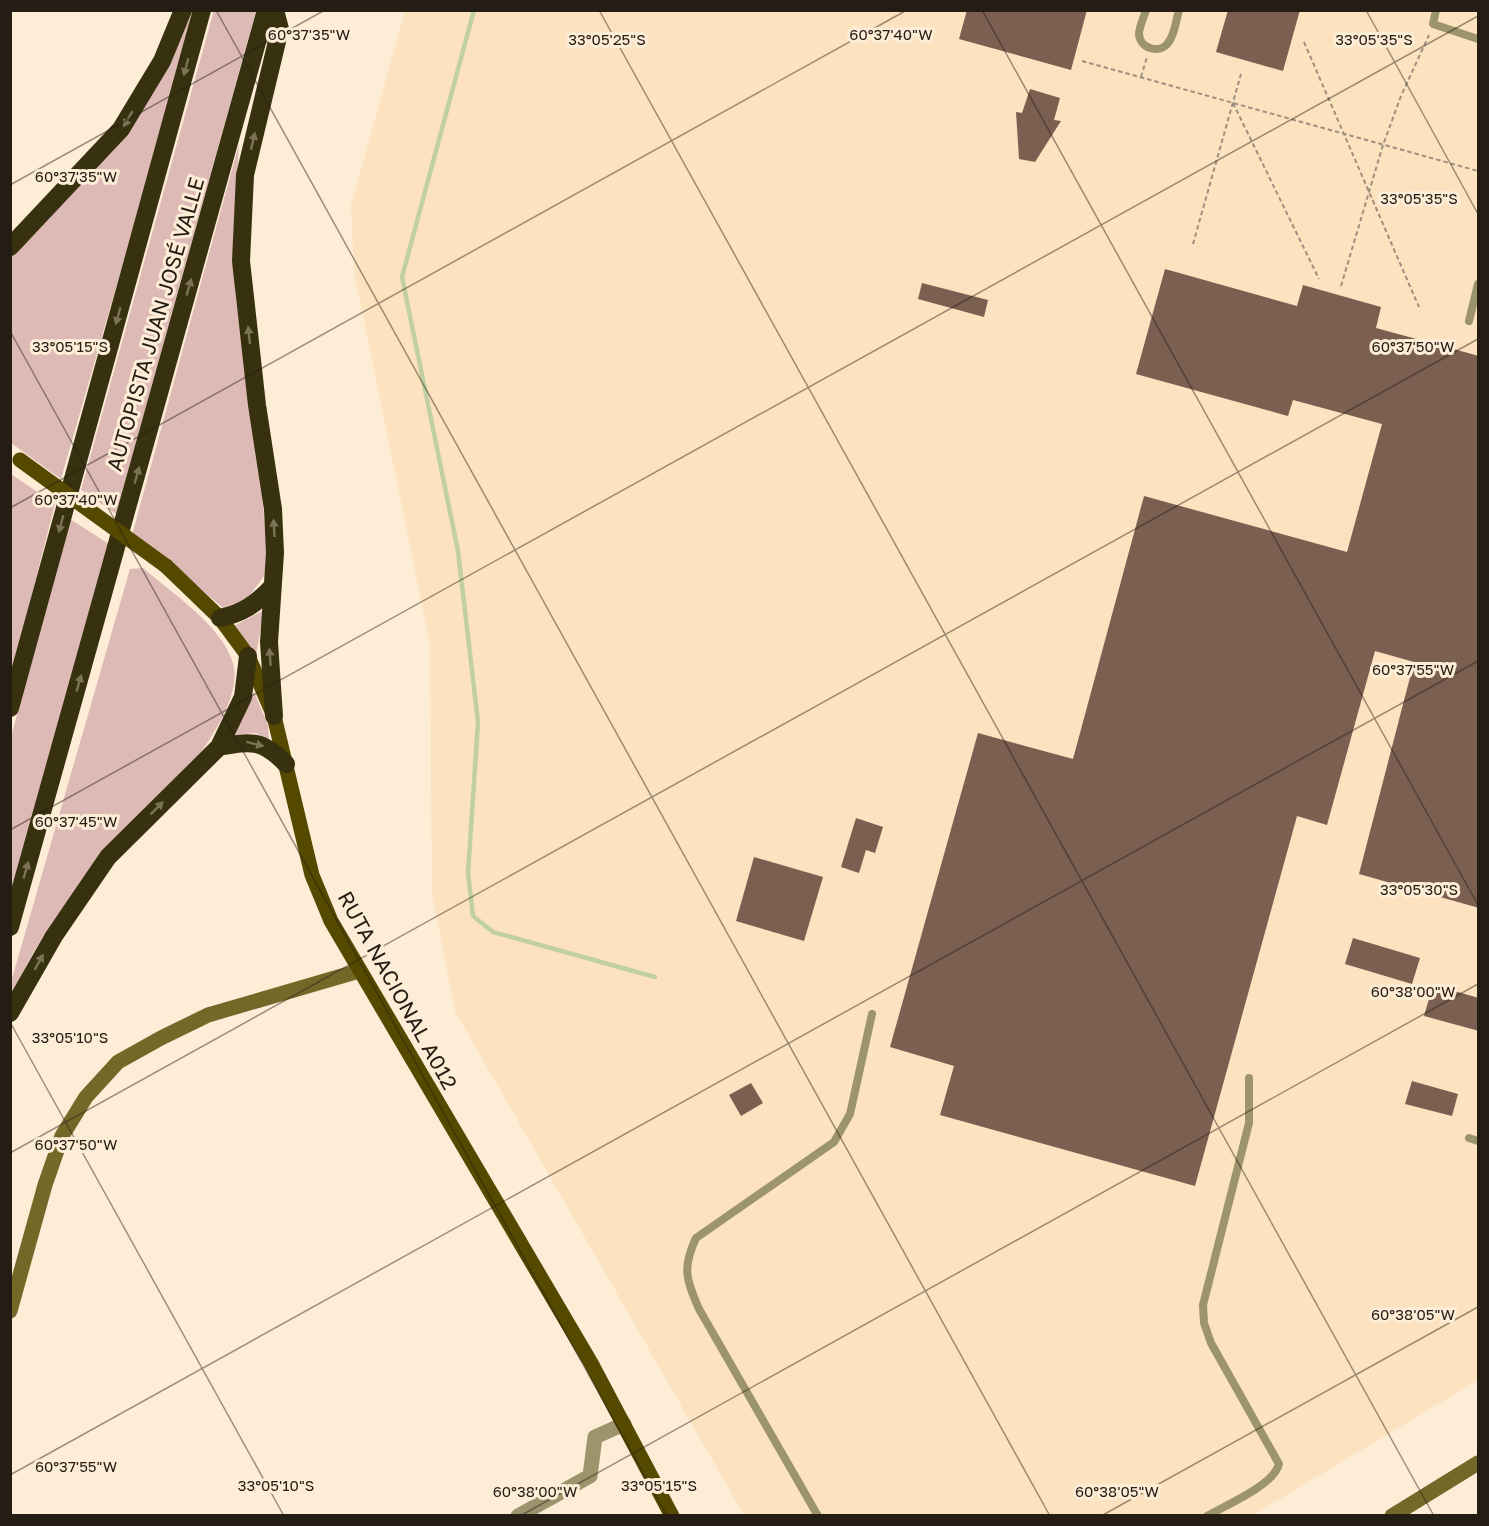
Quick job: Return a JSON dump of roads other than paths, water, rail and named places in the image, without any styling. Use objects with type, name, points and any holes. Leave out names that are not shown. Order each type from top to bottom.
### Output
[{"type":"highway","points":[[10,247],[121,129],[162,61],[183,10]]},
{"type":"highway","name":"AUTOPISTA JUAN JOSÉ VALLE","points":[[10,708],[202,10]]},
{"type":"highway","name":"AUTOPISTA JUAN JOSÉ VALLE","points":[[10,927],[266,10]]},
{"type":"highway","points":[[274,716],[269,642],[275,553],[273,509],[257,405],[241,261],[245,175],[280,29],[275,10]]},
{"type":"highway","points":[[220,618],[237,615],[256,604],[272,586]]},
{"type":"highway","points":[[10,1013],[54,936],[108,857],[219,747],[243,697],[248,656]]},
{"type":"highway","points":[[219,747],[251,741],[273,750],[286,764]]},
{"type":"main road","name":"RUTA NACIONAL A012","points":[[15,457],[166,566],[220,618],[248,656],[274,716],[312,875],[331,921],[624,1424],[672,1515]]},
{"type":"main road","points":[[10,1311],[45,1185],[62,1136],[86,1097],[118,1062],[208,1015],[359,970]]},
{"type":"main road","points":[[1392,1515],[1479,1463]]},
{"type":"main road","name":"RUTA NACIONAL A012","points":[[650,1471],[678,1515]]},
{"type":"street","points":[[518,1515],[591,1476],[595,1437],[624,1424]]},
{"type":"lane","points":[[1146,10],[1139,34],[1143,43],[1150,49],[1159,49],[1167,45],[1179,10]]},
{"type":"lane","points":[[1436,10],[1434,24],[1479,39]]},
{"type":"lane","points":[[1469,321],[1479,284]]},
{"type":"lane","points":[[818,1515],[699,1309],[687,1281],[686,1259],[696,1238],[834,1142],[850,1114],[872,1014]]},
{"type":"lane","points":[[1207,1515],[1267,1480],[1277,1472],[1279,1464],[1211,1343],[1204,1323],[1203,1305],[1249,1123],[1249,1078]]},
{"type":"lane","points":[[1469,1138],[1479,1141]]},
{"type":"waterway","points":[[474,10],[402,277],[458,551],[478,722],[468,873],[473,916],[493,932],[655,977]]}]
